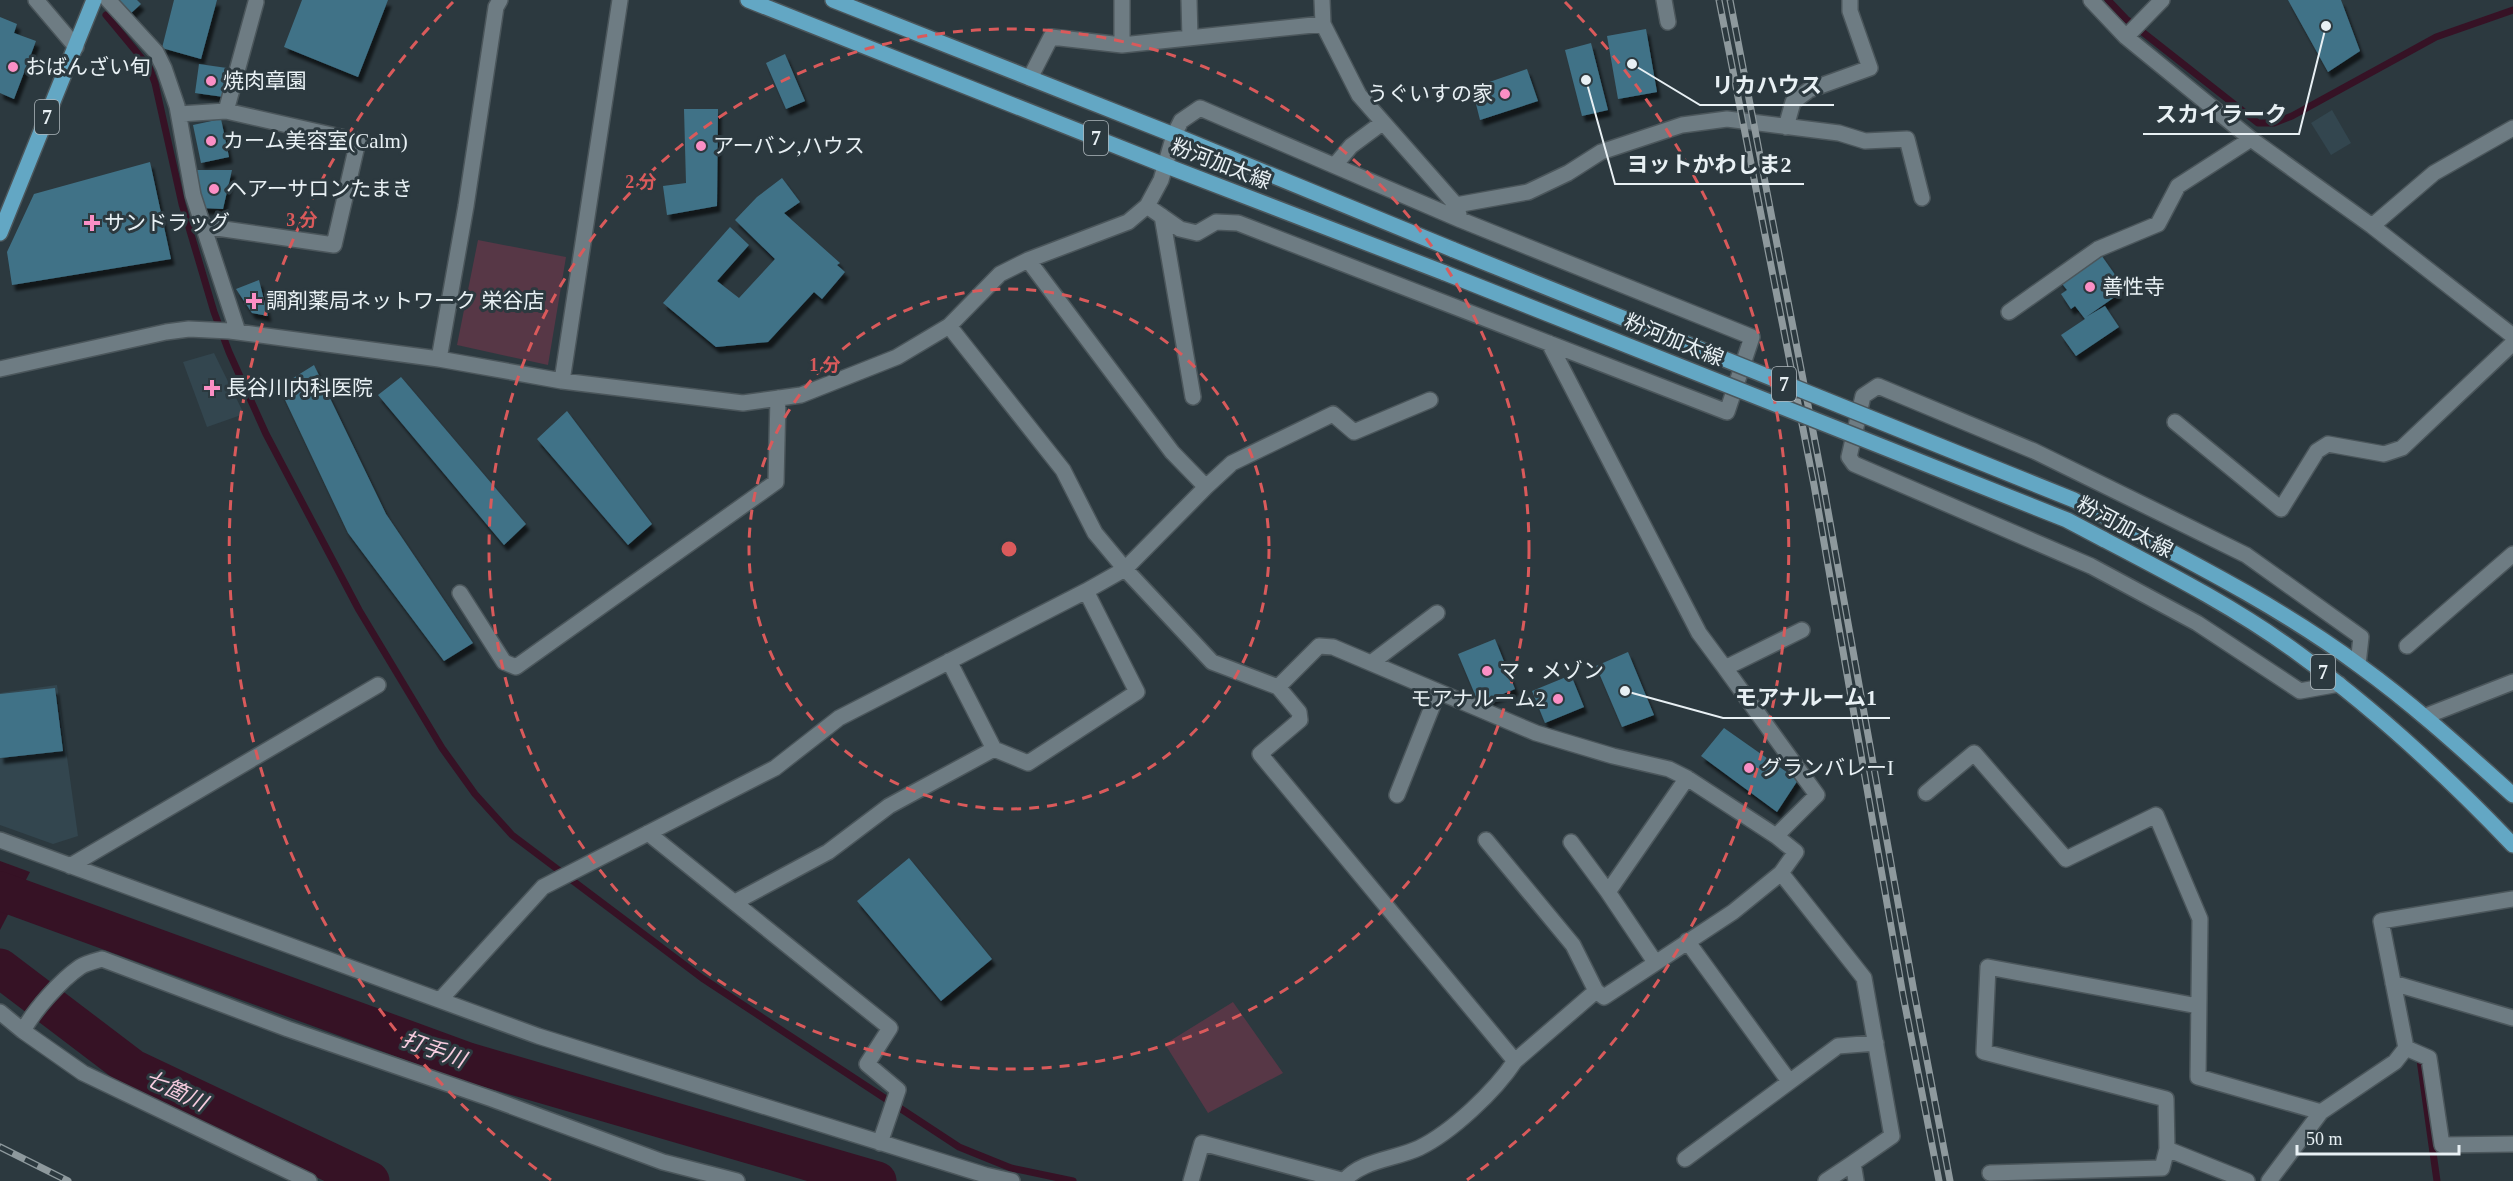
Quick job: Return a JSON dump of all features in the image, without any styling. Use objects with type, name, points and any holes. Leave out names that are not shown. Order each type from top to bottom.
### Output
[{"type":"main road","name":"7","points":[[0,233],[94,0]]},
{"type":"main road","name":"粉河加太線","points":[[748,0],[2056,515],[2218,600],[2298,653],[2380,718],[2513,845]]},
{"type":"main road","name":"粉河加太線","points":[[833,0],[1174,135],[2074,500],[2234,585],[2358,664],[2426,716],[2513,795]]},
{"type":"street","points":[[36,0],[76,47]]},
{"type":"street","points":[[108,0],[156,52],[164,68],[179,114],[193,195],[234,332]]},
{"type":"street","points":[[439,359],[466,206],[496,7],[500,0]]},
{"type":"street","points":[[562,381],[620,0]]},
{"type":"street","points":[[1122,0],[1122,45]]},
{"type":"street","points":[[1189,0],[1190,38]]},
{"type":"street","points":[[1323,0],[1323,24],[1359,95],[1459,213]]},
{"type":"street","points":[[1664,0],[1668,22]]},
{"type":"street","points":[[1785,128],[1793,102],[1809,90],[1870,68],[1850,11],[1850,0]]},
{"type":"street","points":[[2091,0],[2132,30],[2251,139],[2372,226],[2513,336]]},
{"type":"street","points":[[2132,30],[2162,0]]},
{"type":"street","points":[[226,111],[256,2]]},
{"type":"street","points":[[1030,78],[1051,36],[1122,45],[1323,24]]},
{"type":"street","points":[[0,369],[166,332],[214,330],[439,359],[562,381],[743,403],[801,395],[897,357],[949,326],[1000,274],[1028,260],[1128,222],[1147,206],[1161,180],[1174,135],[1181,122],[1200,108],[1335,165],[1459,213],[1752,337],[1726,412],[1238,223],[1216,222],[1197,233],[1180,230],[1147,206]]},
{"type":"street","points":[[179,114],[226,111],[358,141],[334,245],[203,226]]},
{"type":"street","points":[[1459,213],[1528,192],[1568,173],[1601,152],[1682,125],[1727,119],[1839,133],[1864,141],[1906,139],[1922,198]]},
{"type":"street","points":[[1335,165],[1351,146],[1382,123]]},
{"type":"street","points":[[2372,226],[2434,172],[2513,128]]},
{"type":"street","points":[[2009,312],[2098,249],[2158,224],[2178,186],[2251,139]]},
{"type":"street","points":[[1162,216],[1193,397]]},
{"type":"street","points":[[1028,260],[1172,452],[1206,487]]},
{"type":"street","points":[[949,326],[1064,470],[1095,533],[1125,569],[1212,662],[1278,687],[1299,712],[1300,720],[1260,754],[1515,1061]]},
{"type":"street","points":[[1550,343],[1699,633],[1817,795],[1776,836]]},
{"type":"street","points":[[2175,422],[2281,509],[2317,451],[2328,444],[2384,454],[2402,448],[2513,343]]},
{"type":"street","points":[[2339,684],[2300,692],[2197,623],[2091,566],[1854,464],[1849,457],[1863,396],[1878,386],[2034,451],[2246,555],[2361,637],[2358,664]]},
{"type":"street","points":[[460,593],[504,662],[516,667],[776,482],[778,398]]},
{"type":"street","points":[[440,1000],[543,887],[775,768],[839,718],[1125,569],[1232,464],[1333,414],[1354,432],[1430,399]]},
{"type":"street","points":[[2407,646],[2513,554]]},
{"type":"street","points":[[949,661],[994,749],[1028,763],[1137,692],[1086,591]]},
{"type":"street","points":[[1371,663],[1437,613]]},
{"type":"street","points":[[1725,668],[1802,630]]},
{"type":"street","points":[[1278,687],[1319,646],[1333,648],[1536,733],[1613,756],[1669,769],[1687,778],[1776,836],[1796,852],[1781,873],[1733,912],[1604,997],[1596,991],[1573,945],[1486,840]]},
{"type":"street","points":[[2426,716],[2513,682]]},
{"type":"street","points":[[70,866],[378,684]]},
{"type":"street","points":[[1397,795],[1438,692]]},
{"type":"street","points":[[735,902],[828,852],[888,806],[994,749]]},
{"type":"street","points":[[1926,793],[1974,753],[2066,859],[2156,815],[2200,919],[2198,1077],[2321,1112]]},
{"type":"street","points":[[1608,892],[1687,778]]},
{"type":"street","points":[[648,833],[890,1028],[867,1064],[898,1090],[880,1143]]},
{"type":"street","points":[[0,840],[538,1036],[880,1143],[1012,1181]]},
{"type":"street","points":[[1571,842],[1655,962]]},
{"type":"street","points":[[1781,873],[1864,978],[1892,1136],[1826,1181]]},
{"type":"street","points":[[2269,1181],[2321,1112],[2395,1062],[2406,1048],[2381,921],[2513,899]]},
{"type":"street","points":[[1687,941],[1790,1082]]},
{"type":"street","points":[[27,1024],[62,984],[81,967],[102,959],[288,1029],[492,1099],[663,1162],[737,1181]]},
{"type":"street","points":[[1990,1173],[2162,1168],[2167,1149],[2166,1099],[1984,1052],[1988,967],[2198,1006]]},
{"type":"street","points":[[2393,983],[2513,1018]]},
{"type":"street","points":[[1191,1181],[1202,1143],[1345,1181],[1352,1171],[1420,1148],[1461,1119],[1502,1081],[1515,1061],[1596,991]]},
{"type":"street","points":[[0,1012],[27,1024],[83,1073],[309,1181]]},
{"type":"street","points":[[1685,1159],[1838,1046],[1876,1043]]},
{"type":"street","points":[[2406,1048],[2429,1058],[2442,1145],[2513,1144]]},
{"type":"street","points":[[2167,1149],[2247,1181]]},
{"type":"street","points":[[1852,1163],[1856,1181]]},
{"type":"shaded area","points":[[2332,110],[2351,143],[2331,155],[2311,123]]},
{"type":"shaded area","points":[[478,240],[566,257],[548,365],[457,345]]},
{"type":"shaded area","name":"長谷川内科医院","points":[[214,353],[244,414],[207,427],[183,362]]},
{"type":"shaded area","points":[[57,685],[78,836],[53,844],[0,825],[0,693]]},
{"type":"shaded area","points":[[0,861],[30,872],[0,930]]},
{"type":"shaded area","points":[[1233,1002],[1283,1073],[1208,1113],[1165,1044]]},
{"type":"building","points":[[116,0],[137,0],[141,4],[129,15]]},
{"type":"building","points":[[174,0],[217,0],[201,59],[162,48]]},
{"type":"building","points":[[302,0],[388,0],[358,77],[284,47]]},
{"type":"building","points":[[2288,0],[2341,0],[2360,51],[2328,72]]},
{"type":"building","name":"おばんざい旬","points":[[0,17],[17,24],[14,33],[36,41],[14,99],[0,93]]},
{"type":"building","points":[[1646,29],[1657,92],[1618,99],[1607,36]]},
{"type":"building","points":[[1591,43],[1608,110],[1582,116],[1565,50]]},
{"type":"building","points":[[785,54],[805,101],[786,109],[766,63]]},
{"type":"building","name":"焼肉章園","points":[[199,64],[227,68],[224,97],[195,93]]},
{"type":"building","name":"うぐいすの家","points":[[1527,69],[1538,101],[1480,120],[1472,88]]},
{"type":"building","name":"アーバン,ハウス","points":[[684,109],[718,109],[717,206],[667,215],[663,186],[686,183]]},
{"type":"building","name":"カーム美容室(Calm)","points":[[221,119],[229,157],[201,163],[193,125]]},
{"type":"building","name":"サンドラッグ","points":[[150,162],[171,259],[12,285],[7,252],[34,194]]},
{"type":"building","name":"ヘアーサロンたまき","points":[[197,170],[232,170],[223,209],[202,208]]},
{"type":"building","points":[[782,178],[800,202],[784,213],[840,263],[837,265],[845,272],[822,299],[814,292],[768,342],[716,347],[663,303],[730,227],[749,245],[717,281],[739,298],[775,259],[735,220],[757,197]]},
{"type":"building","points":[[2099,252],[2123,286],[2116,291],[2119,294],[2086,317],[2105,306],[2119,327],[2076,356],[2061,335],[2085,319],[2075,306],[2071,309],[2061,294],[2067,290],[2059,280]]},
{"type":"building","name":"調剤薬局ネットワーク 栄谷店","points":[[259,280],[268,316],[252,313],[236,289]]},
{"type":"building","points":[[314,365],[386,514],[473,643],[444,661],[348,533],[279,387]]},
{"type":"building","points":[[401,377],[526,524],[504,545],[378,395]]},
{"type":"building","points":[[567,411],[652,524],[628,545],[537,439]]},
{"type":"building","name":"マ・メゾン","points":[[1495,639],[1515,689],[1479,704],[1458,654]]},
{"type":"building","points":[[1628,652],[1654,715],[1622,727],[1596,666]]},
{"type":"building","name":"モアナルーム2","points":[[1571,675],[1584,707],[1545,723],[1532,691]]},
{"type":"building","points":[[55,688],[63,751],[0,758],[0,694]]},
{"type":"building","name":"グランバレーI","points":[[1724,728],[1798,780],[1777,812],[1701,756]]},
{"type":"building","points":[[909,858],[992,959],[941,1001],[857,901]]},
{"type":"waterway","points":[[2108,0],[2126,19],[2258,123],[2274,123],[2292,116],[2436,37],[2513,10]]},
{"type":"waterway","points":[[106,15],[149,67],[155,83],[182,204],[214,312],[229,352],[266,434],[359,610],[442,748],[475,794],[512,835],[702,978],[959,1147],[1011,1168],[1073,1181]]},
{"type":"waterway","name":"打手川","points":[[0,891],[468,1062],[877,1181]]},
{"type":"waterway","name":"七箇川","points":[[0,968],[133,1069],[370,1181]]},
{"type":"waterway","points":[[2420,1060],[2437,1181]]},
{"type":"railway","points":[[1719,0],[1814,485],[1903,995],[1939,1181]]},
{"type":"railway","points":[[1730,0],[1823,483],[1950,1181]]},
{"type":"railway","points":[[0,1147],[68,1181]]},
{"type":"place","name":"スカイラーク","points":[[2326,26]]},
{"type":"place","name":"リカハウス","points":[[1632,64]]},
{"type":"place","name":"おばんざい旬","points":[[13,67]]},
{"type":"place","name":"ヨットかわしま2","points":[[1586,80]]},
{"type":"place","name":"焼肉章園","points":[[211,81]]},
{"type":"place","name":"うぐいすの家","points":[[1505,94]]},
{"type":"place","name":"カーム美容室(Calm)","points":[[211,141]]},
{"type":"place","name":"アーバン,ハウス","points":[[701,146]]},
{"type":"place","name":"ヘアーサロンたまき","points":[[214,189]]},
{"type":"place","name":"サンドラッグ","points":[[92,223]]},
{"type":"place","name":"善性寺","points":[[2090,287]]},
{"type":"place","name":"調剤薬局ネットワーク 栄谷店","points":[[254,301]]},
{"type":"place","name":"長谷川内科医院","points":[[212,388]]},
{"type":"place","name":"マ・メゾン","points":[[1487,671]]},
{"type":"place","name":"モアナルーム1","points":[[1625,691]]},
{"type":"place","name":"モアナルーム2","points":[[1558,699]]},
{"type":"place","name":"グランバレーI","points":[[1749,768]]}]
